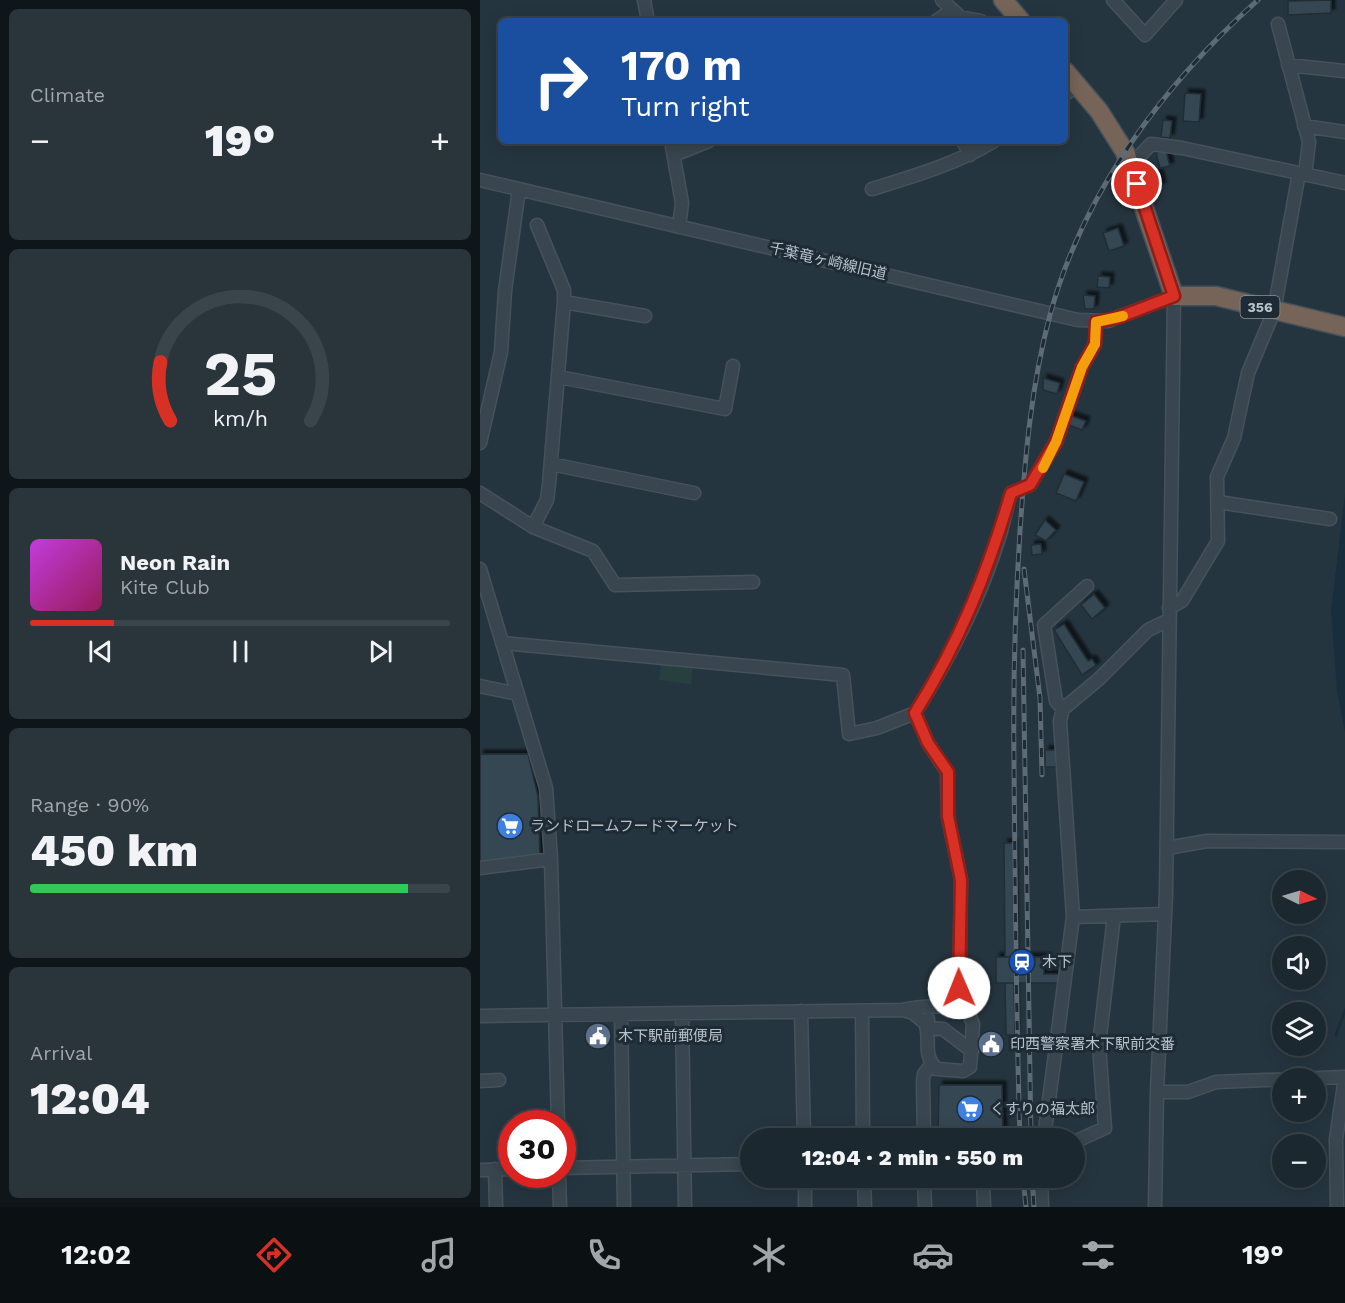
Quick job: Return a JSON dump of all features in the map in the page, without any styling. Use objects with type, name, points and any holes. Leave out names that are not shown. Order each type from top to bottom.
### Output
[{"type":"highway","points":[[1003,0],[1018,18]]},
{"type":"highway","points":[[1072,90],[1113,131],[1131,165],[1174,296]]},
{"type":"highway","name":"356","points":[[1174,296],[1216,296],[1345,327]]},
{"type":"street","points":[[644,0],[647,18]]},
{"type":"street","points":[[942,0],[951,11],[965,18]]},
{"type":"street","points":[[1113,0],[1145,35],[1176,0]]},
{"type":"street","points":[[940,18],[951,11]]},
{"type":"street","points":[[1045,1128],[1073,917],[1060,722],[1063,709],[1099,679],[1148,630],[1182,601],[1218,541],[1217,477],[1234,438],[1248,373],[1274,311],[1309,142],[1278,24]]},
{"type":"street","points":[[1288,64],[1344,71]]},
{"type":"street","points":[[1304,126],[1345,132]]},
{"type":"street","points":[[672,144],[682,203],[679,227]]},
{"type":"street","points":[[674,155],[702,144]]},
{"type":"street","points":[[964,144],[970,155]]},
{"type":"street","points":[[872,189],[970,155],[989,144]]},
{"type":"street","points":[[1131,165],[1151,144],[1182,148],[1345,183]]},
{"type":"street","name":"千葉竜ヶ崎線旧道","points":[[480,180],[1050,314],[1096,322],[1117,318],[1174,296]]},
{"type":"street","points":[[480,443],[496,385],[501,352],[505,291],[519,189]]},
{"type":"street","points":[[533,527],[546,500],[551,464],[564,302],[564,290],[537,225]]},
{"type":"street","points":[[1155,1207],[1157,1092],[1167,848],[1174,296]]},
{"type":"street","points":[[564,302],[645,316]]},
{"type":"street","points":[[502,643],[843,675],[849,734],[877,728],[915,713],[941,669],[975,601],[999,537],[1011,493],[1030,485],[1056,442],[1082,367],[1095,344],[1096,322]]},
{"type":"street","points":[[558,377],[724,409],[733,366]]},
{"type":"street","points":[[551,464],[694,493]]},
{"type":"street","points":[[480,493],[533,527],[593,551],[615,585],[753,582]]},
{"type":"street","points":[[1218,502],[1330,519]]},
{"type":"street","points":[[480,568],[546,788],[551,859],[558,1110]]},
{"type":"street","points":[[1063,709],[1056,701],[1044,625],[1087,586]]},
{"type":"street","points":[[480,686],[518,694]]},
{"type":"street","points":[[915,713],[928,743],[948,772],[948,816],[961,880],[959,1008]]},
{"type":"street","points":[[1167,848],[1207,841],[1345,842]]},
{"type":"street","points":[[480,868],[551,859]]},
{"type":"street","points":[[1073,917],[1165,914]]},
{"type":"street","points":[[1085,1137],[1105,1128],[1099,1045],[1114,916]]},
{"type":"street","points":[[480,1016],[862,1011],[903,1010],[919,1006],[959,1008],[968,1012],[971,1017],[971,1063],[966,1070],[943,1071],[932,1064],[926,1052],[929,1014],[938,1008]]},
{"type":"street","points":[[903,1010],[918,1016],[927,1028],[943,1029],[972,1052]]},
{"type":"street","points":[[801,1011],[804,1128]]},
{"type":"street","points":[[862,1011],[863,1128]]},
{"type":"street","points":[[682,1013],[686,1207]]},
{"type":"street","points":[[621,1015],[624,1207]]},
{"type":"street","points":[[924,1128],[923,1081],[924,1074],[932,1064]]},
{"type":"street","points":[[1157,1092],[1188,1092],[1216,1082],[1345,1077],[1337,1207]]},
{"type":"street","points":[[480,1081],[499,1080]]},
{"type":"street","points":[[576,1168],[740,1164]]},
{"type":"street","points":[[480,1170],[495,1169],[496,1207]]},
{"type":"street","points":[[559,1188],[560,1207]]},
{"type":"street","points":[[805,1188],[805,1207]]},
{"type":"street","points":[[864,1188],[865,1207]]},
{"type":"street","points":[[924,1188],[925,1207]]},
{"type":"street","points":[[983,1188],[984,1207]]},
{"type":"street","points":[[1041,1188],[1042,1207]]},
{"type":"green space","points":[[662,660],[693,663],[691,684],[659,680]]},
{"type":"water","points":[[1345,494],[1345,732],[1337,692],[1331,611]]},
{"type":"building","points":[[1331,0],[1331,13],[1288,15],[1288,1]]},
{"type":"building","points":[[1185,93],[1201,94],[1199,122],[1183,121]]},
{"type":"building","points":[[1163,120],[1172,121],[1170,138],[1161,137]]},
{"type":"building","points":[[1166,150],[1170,166],[1160,168],[1156,153]]},
{"type":"building","points":[[1159,173],[1162,186],[1147,190],[1144,177]]},
{"type":"building","points":[[1118,228],[1124,246],[1109,251],[1103,233]]},
{"type":"building","points":[[1098,276],[1110,277],[1109,288],[1097,287]]},
{"type":"building","points":[[1083,295],[1095,296],[1094,309],[1085,309]]},
{"type":"building","points":[[1043,378],[1060,383],[1057,394],[1043,390]]},
{"type":"building","points":[[1069,415],[1086,421],[1082,430],[1066,424]]},
{"type":"building","points":[[1064,474],[1084,482],[1076,501],[1056,493]]},
{"type":"building","points":[[1045,520],[1056,530],[1046,541],[1035,535]]},
{"type":"building","points":[[1041,544],[1042,554],[1032,555],[1031,545]]},
{"type":"building","points":[[1094,594],[1105,608],[1092,619],[1081,605]]},
{"type":"building","points":[[1064,624],[1088,661],[1092,659],[1096,665],[1082,675],[1054,630]]},
{"type":"building","points":[[1045,750],[1056,750],[1056,767],[1045,767]]},
{"type":"building","name":"ランドロームフードマーケット","points":[[480,754],[528,754],[538,796],[540,856],[480,863]]},
{"type":"building","points":[[1004,843],[1013,843],[1014,956],[1005,957]]},
{"type":"building","points":[[996,957],[1044,957],[1044,974],[1059,974],[1059,983],[996,983]]},
{"type":"building","points":[[1005,983],[1014,983],[1015,1035],[1006,1035]]},
{"type":"building","name":"くすりの福太郎","points":[[939,1085],[1002,1085],[1003,1128],[938,1128]]},
{"type":"waterway","points":[[1336,1035],[1345,1010]]},
{"type":"railway","points":[[1020,1128],[1015,903],[1015,646],[1020,531],[1027,449],[1033,395],[1043,342],[1065,270],[1083,226],[1131,143],[1190,67],[1258,0]]},
{"type":"railway","points":[[1024,569],[1040,698],[1042,775]]},
{"type":"railway","points":[[1023,650],[1031,1128]]},
{"type":"railway","points":[[1024,1188],[1026,1207]]},
{"type":"railway","points":[[1033,1188],[1034,1207]]},
{"type":"slow traffic","points":[[1043,468],[1056,442],[1082,367],[1095,344],[1096,322],[1123,316]]},
{"type":"place","name":"ランドロームフードマーケット","points":[[510,826]]},
{"type":"place","name":"木下","points":[[1022,962]]},
{"type":"place","name":"木下駅前郵便局","points":[[598,1036]]},
{"type":"place","name":"印西警察署木下駅前交番","points":[[991,1044]]},
{"type":"place","name":"くすりの福太郎","points":[[970,1109]]},
{"type":"route","points":[[959,988],[961,880],[948,816],[948,772],[928,743],[915,713],[931,688],[975,601],[999,537],[1011,493],[1030,485],[1040,472],[1056,442],[1082,367],[1095,344],[1096,322],[1108,321],[1174,296],[1137,184]]}]
